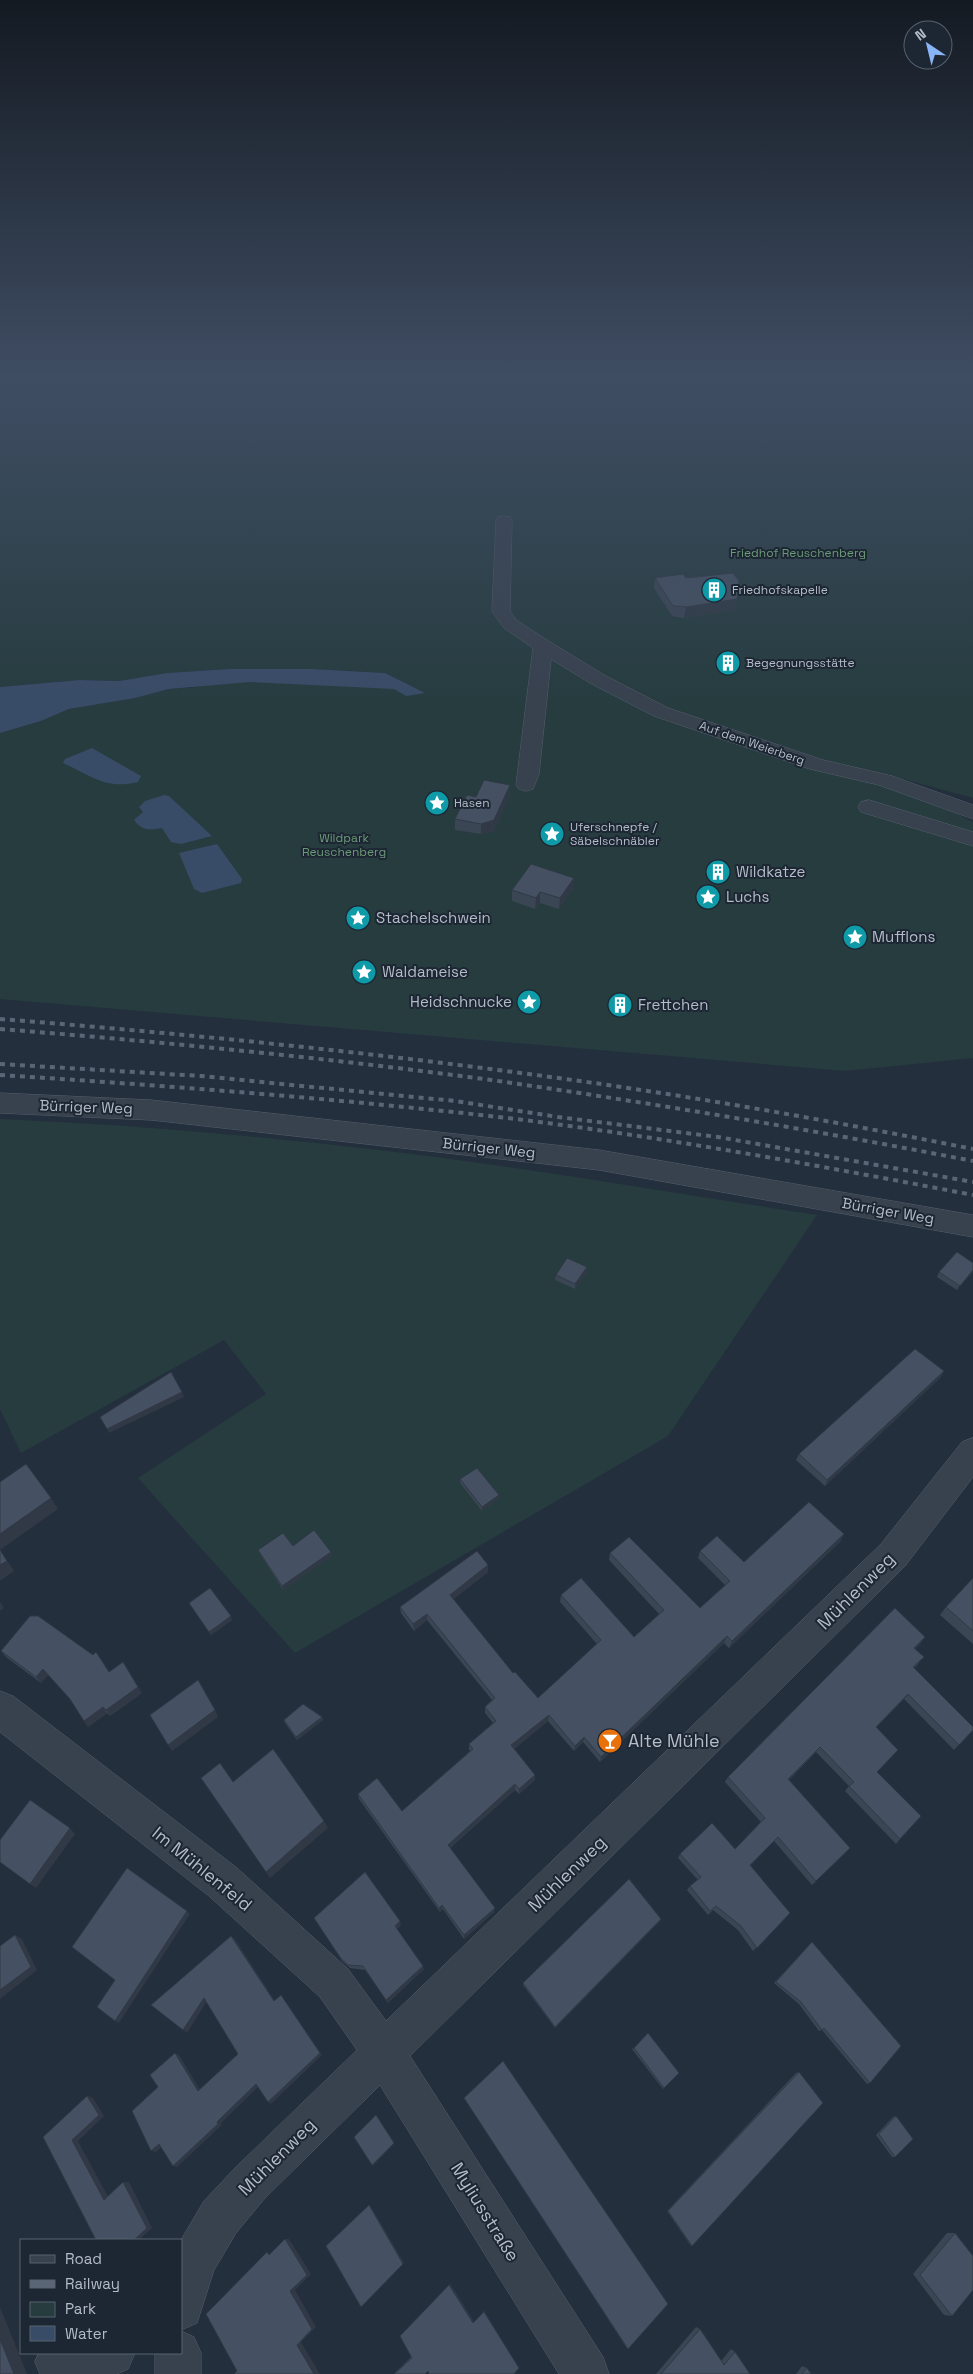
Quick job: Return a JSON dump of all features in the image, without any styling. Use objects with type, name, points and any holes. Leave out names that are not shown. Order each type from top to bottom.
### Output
[{"type":"street","name":"Auf dem Weierberg","points":[[504,521],[501,611],[510,624],[543,646],[597,679],[661,712],[817,765],[884,780],[973,812]]},
{"type":"street","points":[[526,785],[529,774],[543,646]]},
{"type":"street","points":[[869,807],[973,839]]},
{"type":"street","name":"Bürriger Weg","points":[[0,1103],[150,1110],[599,1160],[973,1226]]},
{"type":"street","name":"Mühlenweg","points":[[182,2303],[194,2261],[220,2217],[250,2183],[383,2051],[893,1556],[971,1458]]},
{"type":"street","name":"Im Mühlenfeld","points":[[0,1709],[223,1882],[334,1983],[383,2051]]},
{"type":"street","name":"Myliusstraße","points":[[383,2051],[586,2374]]},
{"type":"street","points":[[58,2362],[106,2354]]},
{"type":"street","points":[[178,2354],[178,2374]]},
{"type":"green space","points":[[0,488],[973,488],[973,798],[881,773],[973,822],[973,1058],[845,1071],[0,999],[0,733],[41,721],[69,709],[135,698],[169,689],[190,688],[219,682],[403,682],[385,673],[312,669],[229,669],[167,673],[119,681],[79,680],[0,687]]},
{"type":"green space","points":[[0,1119],[263,1138],[420,1155],[817,1215],[668,1436],[295,1653],[138,1478],[266,1394],[224,1340],[21,1453],[0,1409]]},
{"type":"water","points":[[229,669],[312,669],[385,673],[425,693],[406,696],[394,689],[250,682],[169,689],[135,698],[69,709],[41,721],[0,733],[0,687],[79,680],[119,681],[167,673]]},
{"type":"water","points":[[92,748],[141,776],[138,782],[127,784],[108,783],[63,763],[65,759]]},
{"type":"water","points":[[164,795],[169,796],[212,836],[181,844],[171,842],[162,828],[146,829],[137,824],[134,820],[143,812],[139,807],[145,801]]},
{"type":"water","points":[[217,844],[242,879],[241,883],[202,893],[194,889],[179,853]]},
{"type":"building","points":[[733,573],[739,581],[737,599],[686,607],[673,606],[655,578],[683,574],[686,578]]},
{"type":"building","points":[[484,780],[510,785],[494,820],[481,824],[455,819],[467,795],[476,797]]},
{"type":"building","points":[[531,864],[574,878],[560,898],[540,892],[536,898],[512,890]]},
{"type":"building","points":[[957,1252],[973,1263],[973,1270],[960,1286],[939,1272]]},
{"type":"building","points":[[567,1258],[587,1267],[575,1284],[556,1275]]},
{"type":"building","points":[[915,1349],[944,1371],[827,1480],[799,1454]]},
{"type":"building","points":[[171,1372],[182,1392],[107,1429],[100,1417]]},
{"type":"building","points":[[26,1464],[51,1498],[0,1534],[0,1482]]},
{"type":"building","points":[[477,1468],[499,1495],[482,1507],[460,1479]]},
{"type":"building","points":[[809,1502],[844,1534],[732,1641],[727,1636],[601,1757],[584,1737],[575,1746],[549,1715],[511,1745],[535,1775],[519,1789],[515,1784],[448,1845],[495,1908],[464,1935],[442,1905],[439,1908],[358,1794],[377,1778],[402,1811],[473,1749],[469,1744],[496,1721],[485,1707],[495,1698],[427,1614],[413,1624],[400,1607],[477,1551],[488,1565],[450,1595],[513,1673],[515,1672],[538,1698],[601,1640],[561,1595],[581,1578],[634,1637],[664,1610],[610,1553],[629,1537],[700,1608],[730,1581],[700,1551],[717,1536],[744,1562]]},
{"type":"building","points":[[314,1530],[331,1552],[282,1586],[258,1550],[283,1533],[293,1546]]},
{"type":"building","points":[[0,1550],[7,1561],[0,1565]]},
{"type":"building","points":[[973,1578],[973,1631],[946,1607]]},
{"type":"building","points":[[210,1588],[231,1616],[209,1632],[189,1603]]},
{"type":"building","points":[[895,1608],[925,1637],[914,1648],[924,1657],[913,1667],[973,1727],[973,1730],[959,1745],[908,1694],[876,1727],[898,1750],[877,1772],[921,1816],[900,1839],[849,1786],[854,1782],[820,1747],[788,1779],[850,1848],[816,1881],[778,1837],[750,1865],[790,1913],[757,1948],[741,1926],[716,1906],[710,1911],[690,1886],[701,1877],[680,1854],[712,1823],[735,1849],[765,1818],[728,1777]]},
{"type":"building","points":[[30,1616],[38,1616],[93,1655],[96,1652],[109,1672],[123,1662],[138,1687],[106,1710],[103,1707],[84,1721],[70,1699],[43,1669],[36,1677],[1,1651]]},
{"type":"building","points":[[198,1680],[215,1710],[168,1745],[150,1715]]},
{"type":"building","points":[[303,1704],[322,1717],[296,1737],[284,1720]]},
{"type":"building","points":[[273,1749],[324,1821],[266,1872],[201,1778],[220,1763],[233,1782]]},
{"type":"building","points":[[30,1800],[70,1828],[30,1884],[0,1862],[0,1840]]},
{"type":"building","points":[[127,1868],[187,1911],[115,2021],[97,2007],[115,1980],[72,1947]]},
{"type":"building","points":[[365,1872],[400,1921],[395,1926],[423,1966],[386,2000],[363,1966],[348,1965],[340,1957],[314,1918]]},
{"type":"building","points":[[629,1879],[661,1919],[555,2027],[523,1983]]},
{"type":"building","points":[[15,1935],[31,1967],[0,1990],[0,1946]]},
{"type":"building","points":[[231,1936],[274,2001],[281,1995],[320,2053],[268,2102],[256,2084],[217,2122],[218,2124],[173,2166],[159,2144],[151,2151],[132,2111],[158,2087],[150,2075],[175,2053],[198,2091],[238,2054],[204,1998],[183,2030],[151,2005]]},
{"type":"building","points":[[812,1942],[901,2046],[870,2083],[824,2028],[822,2030],[801,2002],[776,1982]]},
{"type":"building","points":[[648,2033],[679,2073],[664,2088],[634,2048]]},
{"type":"building","points":[[503,2061],[668,2304],[628,2349],[464,2098]]},
{"type":"building","points":[[799,2072],[823,2103],[692,2246],[668,2211]]},
{"type":"building","points":[[87,2096],[99,2115],[72,2140],[104,2200],[123,2182],[147,2228],[135,2239],[95,2239],[43,2137]]},
{"type":"building","points":[[376,2115],[394,2143],[372,2165],[354,2137]]},
{"type":"building","points":[[896,2116],[913,2139],[895,2157],[879,2134]]},
{"type":"building","points":[[369,2205],[403,2264],[361,2307],[326,2246]]},
{"type":"building","points":[[955,2233],[973,2256],[973,2290],[952,2316],[920,2275]]},
{"type":"building","points":[[285,2239],[307,2275],[290,2291],[312,2329],[297,2345],[314,2374],[234,2374],[237,2371],[206,2314],[267,2252],[269,2255]]},
{"type":"building","points":[[449,2285],[473,2323],[484,2312],[519,2368],[514,2374],[429,2374],[428,2371],[425,2374],[394,2374],[412,2358],[400,2336]]},
{"type":"building","points":[[700,2329],[724,2365],[735,2352],[750,2374],[661,2374]]},
{"type":"building","points":[[0,2339],[14,2374],[0,2374]]},
{"type":"building","points":[[807,2368],[811,2374],[802,2374]]},
{"type":"railway","points":[[0,1019],[304,1047],[532,1074],[746,1107],[973,1149]]},
{"type":"railway","points":[[0,1029],[246,1051],[491,1080],[853,1138],[973,1161]]},
{"type":"railway","points":[[0,1064],[201,1076],[455,1101],[558,1117],[718,1137],[973,1182]]},
{"type":"railway","points":[[0,1075],[258,1094],[516,1119],[688,1144],[973,1195]]},
{"type":"place","name":"Friedhofskapelle","points":[[714,590]]},
{"type":"place","name":"Begegnungsstätte","points":[[728,663]]},
{"type":"place","name":"Hasen","points":[[437,803]]},
{"type":"place","name":"Uferschnepfe / Säbelschnäbler","points":[[552,834]]},
{"type":"place","name":"Wildkatze","points":[[718,872]]},
{"type":"place","name":"Luchs","points":[[708,897]]},
{"type":"place","name":"Stachelschwein","points":[[358,918]]},
{"type":"place","name":"Mufflons","points":[[855,937]]},
{"type":"place","name":"Waldameise","points":[[364,972]]},
{"type":"place","name":"Heidschnucke","points":[[529,1002]]},
{"type":"place","name":"Frettchen","points":[[620,1005]]},
{"type":"place","name":"Alte Mühle","points":[[610,1741]]},
{"type":"park label","name":"Friedhof Reuschenberg","points":[[798,553]]},
{"type":"park label","name":"Wildpark Reuschenberg","points":[[344,845]]}]
